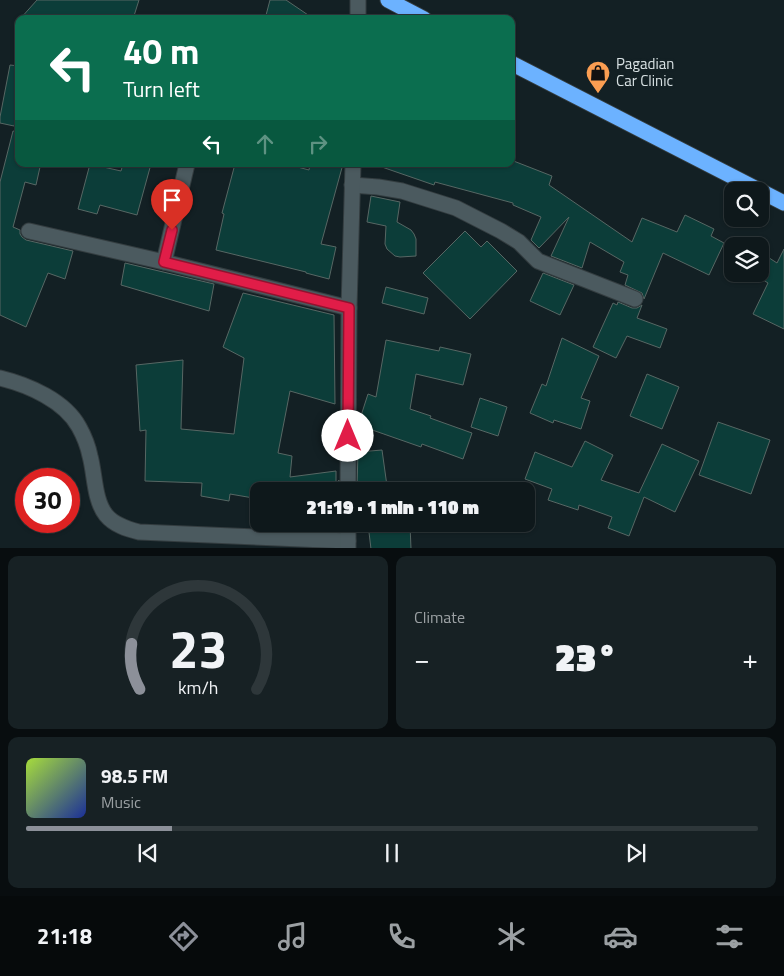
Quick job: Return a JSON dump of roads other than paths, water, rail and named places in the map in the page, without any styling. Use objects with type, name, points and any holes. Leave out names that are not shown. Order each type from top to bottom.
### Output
[{"type":"highway","points":[[388,0],[416,15]]},
{"type":"highway","points":[[515,65],[784,203]]},
{"type":"street","points":[[358,0],[358,15]]},
{"type":"street","points":[[164,262],[186,167]]},
{"type":"street","points":[[348,482],[352,167]]},
{"type":"street","points":[[352,185],[402,191],[456,208],[519,242],[538,261],[635,298]]},
{"type":"street","points":[[29,231],[349,308]]},
{"type":"street","points":[[0,378],[43,394],[57,402],[68,412],[79,426],[86,443],[99,502],[106,515],[116,524],[126,529],[139,532],[348,545],[348,532]]},
{"type":"place","name":"Pagadian Car Clinic","points":[[598,94]]}]
